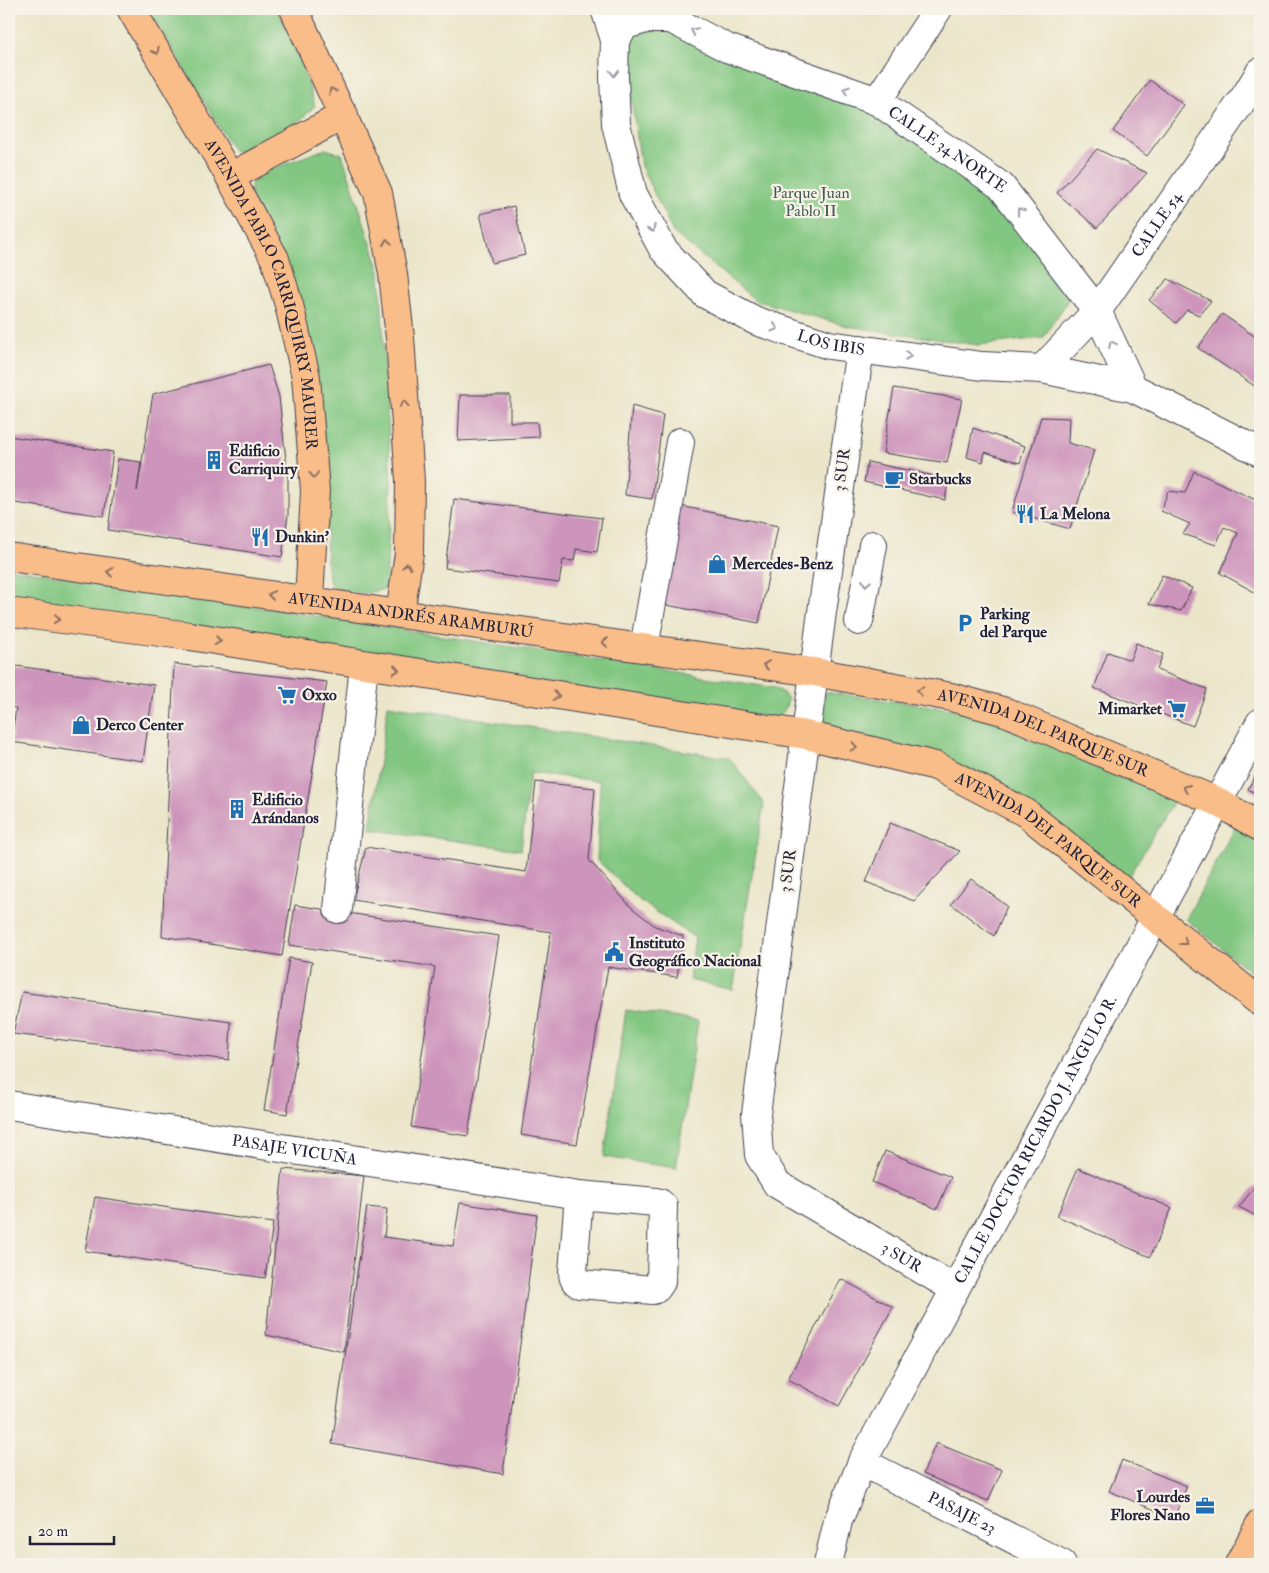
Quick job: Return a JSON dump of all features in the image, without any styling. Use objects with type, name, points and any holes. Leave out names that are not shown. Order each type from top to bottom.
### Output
[{"type":"main road","name":"AVENIDA PABLO CARRIQUIRRY MAURER","points":[[131,9],[230,177],[275,259],[289,305],[306,377],[315,491],[309,600]]},
{"type":"main road","points":[[294,9],[378,192],[393,274],[410,481],[409,552],[400,614]]},
{"type":"main road","points":[[230,177],[344,116]]},
{"type":"main road","name":"AVENIDA ANDRÉS ARAMBURÚ","points":[[9,557],[814,672]]},
{"type":"main road","points":[[9,612],[190,636],[806,735]]},
{"type":"main road","name":"AVENIDA DEL PARQUE SUR","points":[[814,672],[951,697],[1006,712],[1218,802],[1260,828]]},
{"type":"main road","name":"AVENIDA DEL PARQUE SUR","points":[[806,735],[936,766],[1026,813],[1260,1002]]},
{"type":"main road","points":[[1239,1564],[1260,1524]]},
{"type":"street","name":"LOS IBIS","points":[[605,9],[615,40],[616,124],[633,194],[662,249],[705,294],[756,322],[829,345],[982,366],[1042,369],[1133,388],[1260,452]]},
{"type":"street","points":[[877,101],[938,9]]},
{"type":"street","name":"CALLE 34 NORTE","points":[[615,40],[625,25],[664,14],[727,48],[877,101],[1001,186],[1097,311],[1133,388]]},
{"type":"street","name":"CALLE 54","points":[[1042,369],[1097,311],[1260,72]]},
{"type":"street","name":"3 SUR","points":[[860,349],[814,672],[756,1114],[759,1155],[777,1184],[955,1289]]},
{"type":"street","points":[[644,648],[680,442]]},
{"type":"street","points":[[859,621],[873,545]]},
{"type":"street","points":[[338,909],[364,665]]},
{"type":"street","name":"CALLE DOCTOR RICARDO J. ANGULO R.","points":[[828,1564],[838,1521],[862,1462],[1260,723]]},
{"type":"street","name":"PASAJE VICUÑA","points":[[9,1105],[579,1195]]},
{"type":"street","name":"PASAJE 23","points":[[862,1462],[1062,1564]]},
{"type":"green space","points":[[148,9],[277,9],[301,62],[315,106],[290,130],[250,156],[233,150]]},
{"type":"green space","name":"Parque Juan Pablo II","points":[[668,27],[887,114],[997,200],[1064,281],[1068,300],[1043,338],[978,345],[847,326],[755,300],[673,232],[641,166],[626,59],[637,28]]},
{"type":"green space","points":[[325,149],[342,154],[380,272],[391,483],[386,589],[364,593],[337,589],[330,583],[327,568],[325,454],[251,199],[251,184],[269,170]]},
{"type":"green space","points":[[9,568],[775,688],[788,699],[781,715],[775,718],[9,604]]},
{"type":"green space","points":[[825,692],[952,709],[1008,724],[1176,798],[1127,879],[1037,811],[820,726]]},
{"type":"green space","points":[[388,705],[729,758],[764,803],[733,990],[689,980],[695,938],[639,900],[597,860],[600,781],[530,773],[521,850],[370,829]]},
{"type":"green space","points":[[1236,825],[1260,840],[1260,980],[1186,919]]},
{"type":"green space","points":[[626,1010],[698,1021],[676,1168],[604,1157]]},
{"type":"building","points":[[1150,80],[1184,105],[1147,156],[1113,131]]},
{"type":"building","points":[[1097,149],[1147,173],[1097,228],[1057,193]]},
{"type":"building","points":[[514,206],[525,255],[492,263],[480,214]]},
{"type":"building","points":[[1168,279],[1211,301],[1199,315],[1187,310],[1176,323],[1149,300]]},
{"type":"building","points":[[1222,314],[1260,340],[1260,381],[1256,387],[1198,348]]},
{"type":"building","name":"Edificio Carriquiry","points":[[269,365],[279,397],[288,478],[288,515],[282,557],[108,530],[118,459],[141,462],[137,491],[153,394]]},
{"type":"building","points":[[894,388],[962,399],[947,463],[883,453]]},
{"type":"building","points":[[460,395],[510,395],[510,422],[537,422],[539,437],[458,441]]},
{"type":"building","points":[[632,406],[663,415],[652,499],[625,495]]},
{"type":"building","points":[[1041,417],[1069,418],[1068,443],[1094,450],[1070,529],[1012,512]]},
{"type":"building","points":[[973,428],[1025,446],[1020,463],[985,452],[983,462],[967,457]]},
{"type":"building","points":[[9,436],[113,452],[104,516],[9,502]]},
{"type":"building","points":[[868,462],[949,479],[945,500],[864,482]]},
{"type":"building","points":[[1194,471],[1260,502],[1260,595],[1220,573],[1238,533],[1224,527],[1216,545],[1183,534],[1190,524],[1161,511],[1168,491],[1185,493]]},
{"type":"building","points":[[454,499],[602,518],[597,552],[576,549],[574,561],[563,560],[559,583],[445,568]]},
{"type":"building","name":"Mercedes-Benz","points":[[675,505],[778,526],[759,623],[656,603]]},
{"type":"building","points":[[1162,575],[1192,588],[1181,611],[1149,604]]},
{"type":"building","points":[[1136,643],[1163,654],[1157,670],[1207,689],[1193,726],[1094,688],[1108,652],[1130,660]]},
{"type":"building","name":"Edificio Arándanos","points":[[174,664],[327,682],[282,956],[162,936]]},
{"type":"building","name":"Derco Center","points":[[9,665],[154,685],[143,761],[11,742],[16,708],[9,707]]},
{"type":"building","points":[[1260,767],[1260,796],[1248,789]]},
{"type":"building","name":"Instituto Geográfico Nacional","points":[[536,782],[595,788],[589,860],[631,907],[655,926],[683,936],[677,977],[608,967],[577,1144],[521,1135],[551,932],[353,900],[366,847],[526,872]]},
{"type":"building","points":[[890,823],[960,851],[914,901],[866,882]]},
{"type":"building","points":[[971,879],[1007,906],[994,936],[951,904]]},
{"type":"building","points":[[295,905],[499,936],[468,1136],[411,1127],[435,967],[289,945]]},
{"type":"building","points":[[289,958],[312,962],[287,1114],[264,1110]]},
{"type":"building","points":[[22,992],[231,1022],[229,1060],[13,1034]]},
{"type":"building","points":[[885,1151],[951,1177],[937,1209],[872,1182]]},
{"type":"building","points":[[1078,1168],[1172,1208],[1150,1257],[1057,1216]]},
{"type":"building","points":[[283,1169],[364,1176],[344,1352],[266,1335]]},
{"type":"building","points":[[1260,1180],[1260,1218],[1239,1207]]},
{"type":"building","points":[[95,1197],[273,1223],[265,1278],[85,1251]]},
{"type":"building","points":[[460,1203],[537,1215],[503,1474],[332,1444],[367,1207],[387,1209],[384,1237],[453,1246]]},
{"type":"building","points":[[841,1279],[893,1307],[839,1406],[788,1379]]},
{"type":"building","points":[[936,1443],[1002,1470],[988,1501],[923,1474]]},
{"type":"building","points":[[1122,1460],[1187,1486],[1174,1518],[1109,1491]]},
{"type":"place","name":"Edificio Carriquiry","points":[[214,460]]},
{"type":"place","name":"Starbucks","points":[[894,479]]},
{"type":"place","name":"La Melona","points":[[1025,514]]},
{"type":"place","name":"Dunkin'","points":[[260,537]]},
{"type":"place","name":"Mercedes-Benz","points":[[717,564]]},
{"type":"place","name":"Parking del Parque","points":[[965,623]]},
{"type":"place","name":"Oxxo","points":[[287,695]]},
{"type":"place","name":"Mimarket","points":[[1177,709]]},
{"type":"place","name":"Derco Center","points":[[81,725]]},
{"type":"place","name":"Edificio Arándanos","points":[[237,809]]},
{"type":"place","name":"Instituto Geográfico Nacional","points":[[614,952]]},
{"type":"place","name":"Lourdes Flores Nano","points":[[1205,1506]]}]
